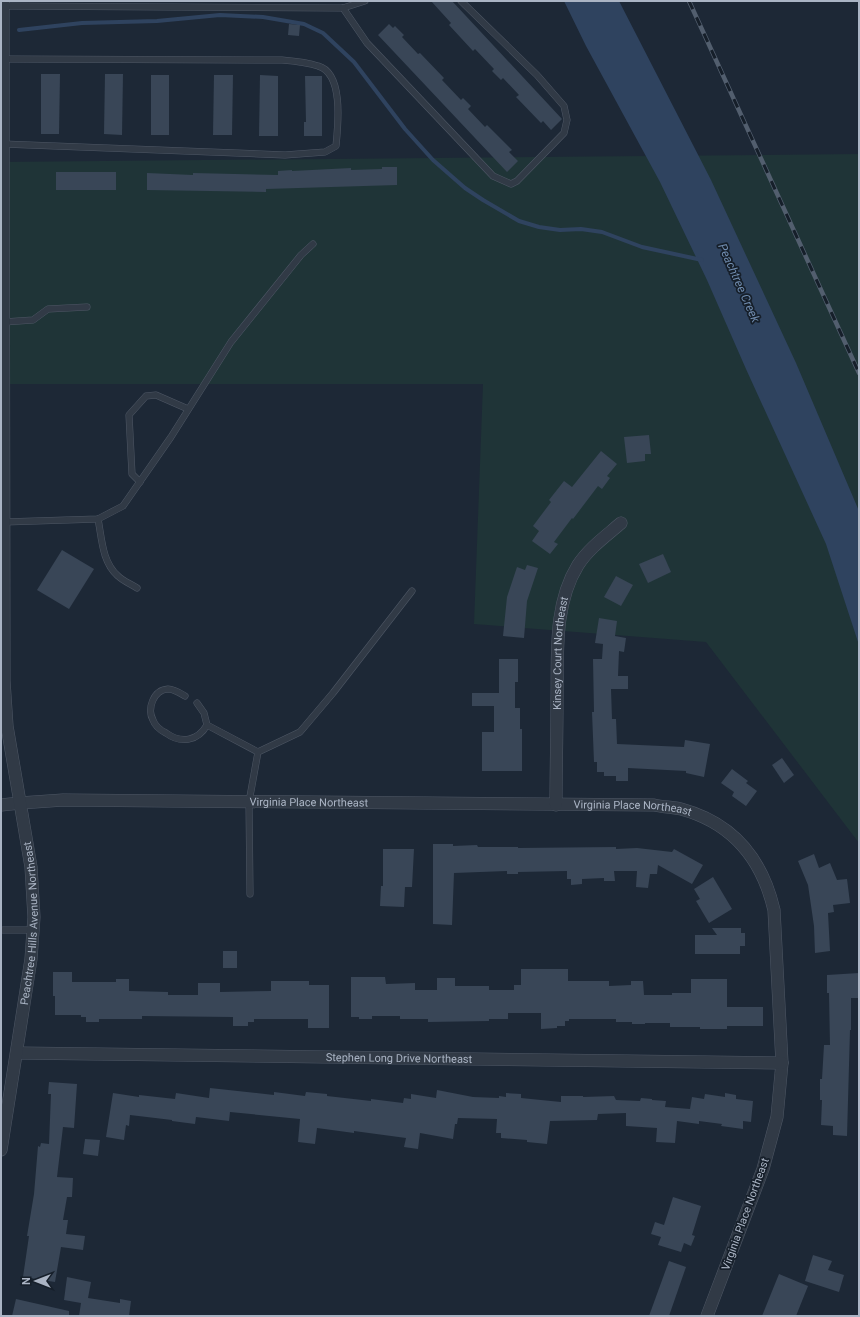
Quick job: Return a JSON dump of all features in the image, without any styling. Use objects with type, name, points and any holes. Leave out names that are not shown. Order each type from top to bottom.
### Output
[{"type":"street","name":"Peachtree Hills Avenue Northeast","points":[[1,1150],[31,959],[34,917],[31,867],[20,803],[4,726],[2,367],[4,322],[2,186],[3,3]]},
{"type":"street","name":"Kinsey Court Northeast","points":[[556,805],[558,639],[561,611],[570,582],[578,565],[590,550],[621,523]]},
{"type":"street","name":"Virginia Place Northeast","points":[[1,805],[63,800],[654,805],[680,809],[698,815],[716,824],[732,835],[746,849],[764,876],[770,892],[774,910],[782,1063],[777,1117],[763,1169],[707,1316]]},
{"type":"street","name":"Stephen Long Drive Northeast","points":[[16,1054],[782,1063]]},
{"type":"lane","points":[[3,3],[343,8],[365,1]]},
{"type":"lane","points":[[343,8],[366,42],[493,176],[511,184],[517,181],[564,133],[567,120],[564,106],[537,75],[461,1]]},
{"type":"lane","points":[[3,59],[281,60],[319,66],[332,76],[338,101],[338,128],[336,146],[325,152],[285,155],[3,144]]},
{"type":"lane","points":[[4,522],[98,519],[123,506],[171,437],[231,342],[301,255],[313,244]]},
{"type":"lane","points":[[4,322],[33,320],[48,309],[87,307]]},
{"type":"lane","points":[[140,482],[132,474],[129,415],[146,396],[156,395],[188,409]]},
{"type":"lane","points":[[98,519],[104,553],[109,566],[119,577],[137,588]]},
{"type":"lane","points":[[258,752],[300,732],[333,694],[412,591]]},
{"type":"lane","points":[[185,696],[174,690],[167,689],[155,697],[150,710],[156,726],[171,737],[186,740],[196,737],[208,725]]},
{"type":"lane","points":[[197,703],[204,713],[208,725],[258,752]]},
{"type":"lane","points":[[250,894],[249,802],[258,752]]},
{"type":"lane","points":[[3,930],[33,930]]},
{"type":"green space","points":[[859,154],[859,843],[706,642],[474,624],[483,384],[1,384],[1,162]]},
{"type":"water","name":"Peachtree Creek","points":[[564,1],[619,1],[711,180],[796,363],[859,511],[859,645],[826,544],[707,280],[660,182],[586,46]]},
{"type":"building","points":[[431,1],[452,1],[562,119],[551,130],[543,121],[541,123],[516,97],[519,95],[503,78],[501,80],[492,71],[494,69],[475,49],[473,51],[449,25],[451,23]]},
{"type":"building","points":[[289,24],[300,25],[299,36],[288,35]]},
{"type":"building","points":[[389,24],[393,28],[395,26],[404,35],[402,37],[444,78],[442,80],[461,100],[463,98],[471,106],[468,109],[485,127],[487,125],[512,150],[509,152],[518,161],[507,172],[378,35]]},
{"type":"building","points":[[41,74],[60,74],[59,134],[41,134]]},
{"type":"building","points":[[105,74],[123,74],[122,135],[104,134]]},
{"type":"building","points":[[151,75],[169,75],[169,135],[151,135]]},
{"type":"building","points":[[214,75],[233,75],[232,135],[213,135]]},
{"type":"building","points":[[260,75],[278,76],[278,136],[259,136]]},
{"type":"building","points":[[305,76],[322,76],[322,136],[304,136],[304,122],[306,122]]},
{"type":"building","points":[[382,167],[397,167],[397,185],[266,189],[266,192],[147,190],[147,173],[193,175],[193,173],[278,175],[278,171],[351,168],[351,170],[382,169]]},
{"type":"building","points":[[56,172],[116,172],[116,190],[56,190]]},
{"type":"building","points":[[649,435],[651,454],[645,454],[645,461],[627,463],[624,437]]},
{"type":"building","points":[[601,451],[617,464],[607,476],[610,478],[602,489],[598,486],[554,542],[558,544],[550,554],[532,541],[539,531],[533,526],[551,502],[549,500],[564,481],[572,487]]},
{"type":"building","points":[[62,550],[94,569],[69,609],[37,590]]},
{"type":"building","points":[[663,554],[671,572],[648,583],[639,564]]},
{"type":"building","points":[[527,565],[538,568],[527,601],[524,638],[503,636],[507,597],[517,567],[525,570]]},
{"type":"building","points":[[616,576],[633,585],[621,606],[604,597]]},
{"type":"building","points":[[599,618],[617,621],[615,636],[626,638],[624,652],[619,651],[618,676],[628,676],[628,689],[611,689],[612,719],[616,719],[617,744],[684,747],[685,740],[710,744],[704,777],[686,773],[686,771],[628,768],[628,781],[616,781],[616,776],[604,776],[604,772],[597,772],[597,762],[594,762],[592,712],[594,712],[593,659],[602,659],[603,644],[595,643]]},
{"type":"building","points":[[499,659],[518,659],[518,682],[515,682],[515,708],[520,708],[520,729],[522,729],[522,771],[482,771],[482,732],[494,732],[494,706],[472,706],[472,693],[499,693]]},
{"type":"building","points":[[782,758],[794,775],[784,783],[772,765]]},
{"type":"building","points":[[732,769],[748,781],[746,783],[757,791],[746,806],[732,796],[734,792],[721,783]]},
{"type":"building","points":[[433,844],[518,848],[616,847],[616,849],[637,848],[672,852],[674,849],[703,865],[692,884],[658,865],[657,874],[650,874],[648,888],[636,887],[637,871],[614,871],[615,881],[604,881],[604,878],[582,879],[582,884],[571,885],[571,879],[567,879],[567,871],[518,872],[518,874],[507,874],[507,871],[454,873],[452,925],[433,924]]},
{"type":"building","points":[[383,849],[414,849],[412,887],[405,887],[404,907],[380,906],[381,886],[383,886]]},
{"type":"building","points":[[814,854],[819,868],[830,863],[837,880],[847,879],[850,903],[833,905],[834,912],[828,913],[830,951],[815,953],[814,926],[808,885],[798,861]]},
{"type":"building","points":[[713,877],[732,909],[709,923],[696,901],[700,899],[694,889]]},
{"type":"building","points":[[712,928],[741,928],[741,933],[745,933],[745,946],[740,946],[740,954],[695,954],[695,935],[717,935]]},
{"type":"building","points":[[223,951],[237,951],[237,968],[223,968]]},
{"type":"building","points":[[521,969],[568,969],[568,981],[609,981],[609,986],[631,985],[631,981],[643,981],[644,995],[691,993],[691,979],[727,979],[727,1007],[763,1007],[763,1026],[727,1026],[727,1029],[700,1029],[700,1027],[670,1027],[670,1023],[632,1024],[632,1022],[616,1022],[616,1019],[569,1019],[569,1021],[565,1021],[565,1026],[541,1029],[541,1013],[508,1013],[508,1019],[489,1019],[489,1021],[428,1022],[428,1019],[400,1019],[400,1016],[372,1016],[372,1019],[359,1019],[359,1017],[351,1017],[351,977],[385,977],[386,984],[415,983],[415,990],[437,990],[437,978],[455,978],[455,986],[489,986],[489,990],[514,990],[514,985],[521,985]]},
{"type":"building","points":[[53,972],[72,972],[72,982],[116,982],[116,979],[129,979],[129,991],[168,992],[168,995],[198,995],[198,983],[220,983],[220,992],[271,991],[271,981],[309,981],[309,985],[329,985],[329,1028],[308,1028],[308,1019],[254,1019],[254,1022],[248,1022],[248,1026],[233,1026],[233,1017],[142,1016],[142,1019],[99,1019],[99,1022],[86,1022],[86,1017],[81,1017],[81,1015],[55,1015]]},
{"type":"building","points":[[859,973],[859,998],[851,998],[847,1136],[833,1135],[833,1126],[821,1125],[822,1100],[820,1100],[820,1079],[822,1079],[824,1045],[830,1045],[829,993],[827,993],[827,975]]},
{"type":"building","points":[[49,1082],[77,1084],[74,1128],[63,1127],[57,1177],[73,1178],[72,1197],[67,1197],[63,1220],[68,1220],[66,1234],[85,1236],[83,1250],[61,1247],[55,1282],[23,1277],[29,1236],[27,1236],[34,1194],[38,1146],[40,1147],[41,1143],[49,1144],[51,1094],[48,1094]]},
{"type":"building","points":[[210,1088],[274,1095],[274,1092],[305,1096],[306,1092],[371,1101],[371,1099],[403,1103],[404,1098],[411,1099],[411,1094],[436,1098],[437,1090],[473,1097],[499,1098],[499,1096],[506,1097],[506,1093],[521,1094],[521,1098],[561,1102],[561,1096],[614,1096],[616,1100],[640,1101],[641,1098],[666,1101],[665,1107],[690,1109],[692,1097],[704,1099],[705,1094],[725,1097],[725,1093],[736,1095],[736,1099],[753,1101],[751,1122],[743,1121],[743,1129],[699,1121],[699,1124],[677,1121],[675,1143],[656,1142],[657,1128],[626,1126],[626,1113],[598,1114],[597,1120],[550,1121],[547,1144],[527,1142],[527,1140],[501,1138],[501,1133],[496,1133],[497,1119],[458,1118],[457,1124],[455,1124],[453,1139],[420,1133],[418,1149],[404,1147],[406,1138],[317,1128],[315,1144],[298,1142],[300,1119],[230,1112],[229,1121],[196,1117],[195,1124],[130,1115],[129,1126],[126,1125],[124,1140],[106,1137],[113,1093],[139,1097],[139,1095],[175,1099],[176,1093],[209,1098]]},
{"type":"building","points":[[85,1139],[100,1140],[98,1156],[83,1154]]},
{"type":"building","points":[[673,1197],[701,1206],[692,1235],[695,1236],[691,1246],[684,1243],[681,1252],[658,1245],[661,1237],[651,1234],[655,1222],[664,1225]]},
{"type":"building","points":[[813,1255],[832,1261],[828,1270],[844,1275],[839,1292],[805,1281]]},
{"type":"building","points":[[669,1261],[686,1267],[669,1316],[649,1316]]},
{"type":"building","points":[[779,1274],[808,1286],[796,1316],[762,1316]]},
{"type":"building","points":[[67,1277],[91,1282],[88,1298],[120,1303],[120,1299],[131,1301],[129,1316],[79,1316],[81,1303],[64,1300]]},
{"type":"building","points":[[16,1299],[69,1311],[69,1316],[12,1316]]},
{"type":"waterway","points":[[19,30],[82,23],[157,21],[220,15],[263,17],[304,24],[323,33],[354,62],[405,129],[433,160],[465,188],[483,200],[519,221],[539,227],[560,230],[581,229],[602,232],[642,247],[702,260]]},
{"type":"railway","points":[[689,1],[859,373]]}]
